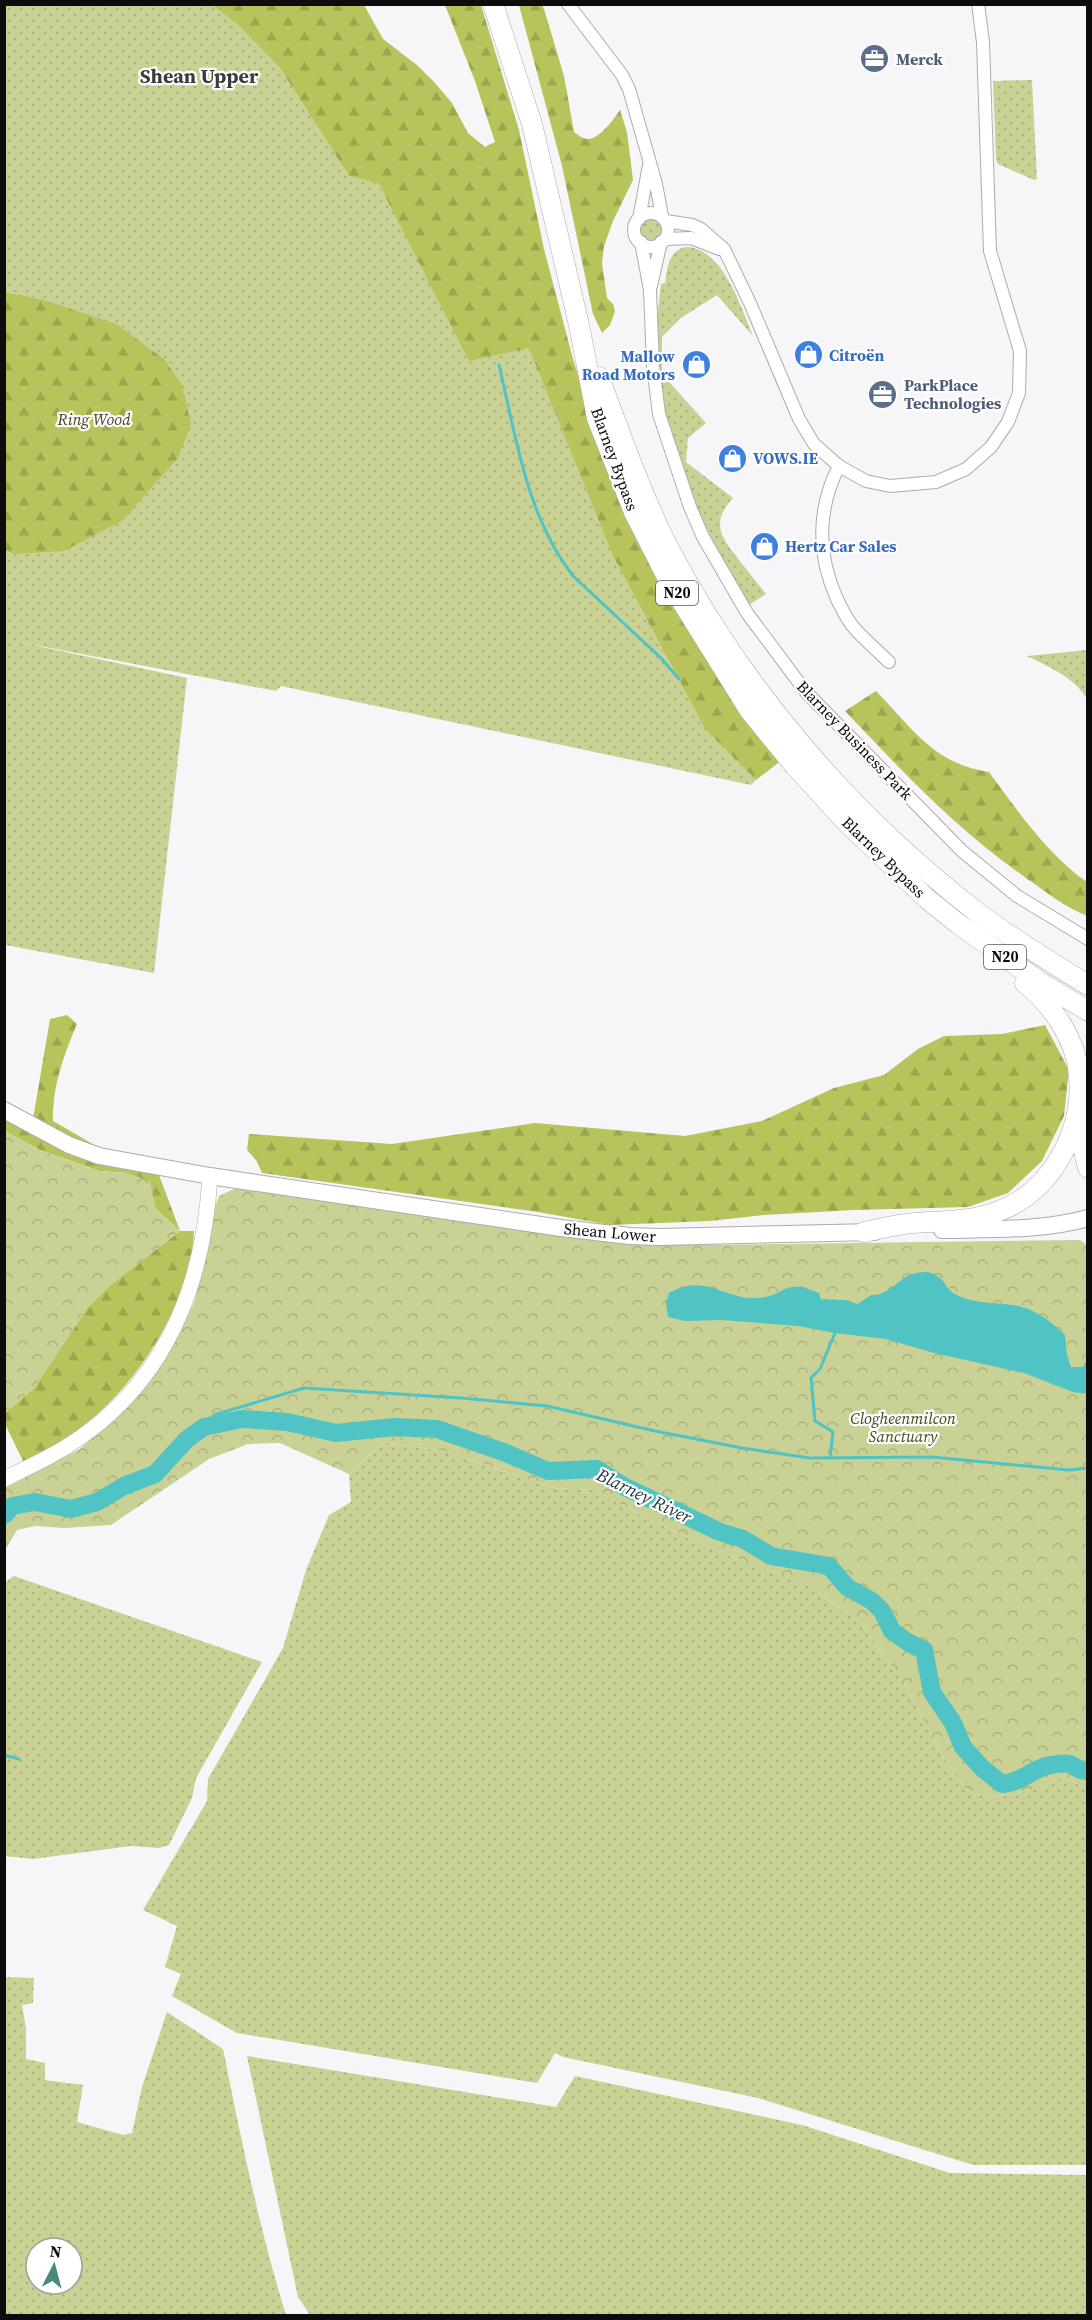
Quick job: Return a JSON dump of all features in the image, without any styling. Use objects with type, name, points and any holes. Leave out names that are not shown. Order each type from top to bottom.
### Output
[{"type":"highway","name":"Blarney Bypass","points":[[493,4],[532,124],[579,325],[597,418],[634,512],[681,600],[750,711],[795,766],[847,823],[926,898],[957,923],[1040,982],[1088,1011]]},
{"type":"highway","points":[[505,41],[509,15],[506,4]]},
{"type":"highway","name":"Blarney Bypass","points":[[579,325],[650,509],[663,536],[689,585],[765,700],[832,781],[926,871],[980,914],[1036,953],[1088,985]]},
{"type":"highway","points":[[864,1232],[911,1223],[978,1218],[1000,1211],[1020,1200],[1039,1185],[1056,1165],[1070,1138],[1076,1118],[1079,1073],[1062,1025],[1052,1009],[1033,989],[962,932],[926,898]]},
{"type":"highway","points":[[1076,1118],[1088,1168]]},
{"type":"main road","name":"Shean Lower","points":[[4,1110],[69,1145],[99,1156],[210,1176],[561,1228],[630,1236],[1012,1228],[1088,1231]]},
{"type":"main road","name":"Shean Lower","points":[[1012,1228],[1088,1218]]},
{"type":"street","points":[[568,4],[622,75],[637,112],[649,164],[668,228],[650,290]]},
{"type":"street","points":[[639,219],[649,213],[701,229],[725,252],[806,433],[822,452],[839,466],[866,481],[906,486],[936,482],[966,469],[991,447],[1008,422],[1019,393],[1020,351],[990,252],[983,42],[978,4]]},
{"type":"street","points":[[649,164],[635,234],[641,242],[652,246],[663,241],[691,238],[725,252]]},
{"type":"street","name":"Blarney Business Park","points":[[641,242],[650,290],[653,366],[659,414],[690,507],[703,537],[747,613],[806,692],[962,851],[1017,896],[1088,939]]},
{"type":"street","points":[[839,466],[826,494],[823,509],[821,536],[824,561],[832,588],[854,629],[889,662]]},
{"type":"street","points":[[4,1479],[52,1456],[82,1437],[131,1391],[161,1351],[174,1328],[193,1283],[202,1241],[210,1176]]},
{"type":"green space","points":[[4,5],[212,5],[239,26],[280,68],[349,176],[379,184],[412,245],[529,347],[612,554],[705,729],[756,780],[751,785],[281,686],[276,691],[19,642],[187,678],[154,973],[5,945],[5,551],[15,554],[41,299],[5,292]]},
{"type":"green space","points":[[212,5],[364,5],[383,39],[417,65],[435,83],[452,103],[468,133],[485,147],[495,142],[475,81],[445,5],[481,5],[519,130],[544,249],[573,359],[602,448],[782,760],[756,780],[705,729],[612,554],[529,348],[469,361],[379,184],[349,176],[280,68],[239,26]]},
{"type":"green space","points":[[519,5],[542,5],[544,9],[564,76],[574,132],[585,139],[592,138],[606,128],[620,110],[627,132],[633,180],[613,221],[604,246],[602,263],[607,298],[613,304],[615,311],[610,325],[602,333],[593,314],[562,166]]},
{"type":"green space","points":[[1032,80],[1037,179],[1034,180],[998,164],[996,160],[993,81]]},
{"type":"green space","points":[[650,218],[655,219],[661,225],[661,235],[655,241],[650,242],[645,241],[639,235],[638,230],[639,225],[645,219]]},
{"type":"green space","points":[[687,247],[700,250],[721,269],[737,296],[753,336],[717,295],[681,318],[662,337],[662,374],[706,423],[688,438],[686,462],[733,498],[722,515],[720,523],[723,537],[766,594],[749,605],[715,546],[700,513],[686,480],[665,411],[659,376],[657,343],[661,284],[665,283],[673,255],[676,251]]},
{"type":"green space","name":"Ring Wood","points":[[5,292],[41,299],[116,324],[164,359],[182,385],[191,424],[178,458],[122,521],[64,551],[15,554],[5,551]]},
{"type":"green space","points":[[1087,650],[1087,699],[1082,691],[1068,679],[1027,656]]},
{"type":"green space","points":[[876,691],[913,731],[939,753],[970,768],[989,772],[1047,846],[1073,872],[1087,882],[1087,916],[1048,894],[976,840],[909,778],[845,711]]},
{"type":"green space","points":[[67,1015],[77,1024],[60,1071],[54,1096],[53,1121],[110,1154],[92,1150],[33,1119],[50,1019]]},
{"type":"green space","points":[[1045,1025],[1069,1070],[1064,1116],[1042,1161],[1008,1193],[968,1207],[853,1210],[764,1215],[710,1221],[610,1225],[538,1212],[262,1173],[257,1161],[247,1150],[249,1134],[392,1144],[535,1123],[685,1136],[762,1121],[834,1088],[884,1075],[918,1049],[944,1036],[1002,1034]]},
{"type":"green space","points":[[5,1118],[159,1175],[180,1231],[156,1209],[127,1173],[99,1171],[40,1150],[5,1131]]},
{"type":"green space","points":[[5,1131],[40,1150],[98,1171],[127,1173],[150,1181],[156,1209],[180,1231],[109,1286],[88,1307],[34,1388],[5,1413]]},
{"type":"green space","name":"Clogheenmilcon Sanctuary","points":[[252,1188],[624,1244],[1080,1240],[1087,1245],[1087,1788],[1062,1777],[1040,1788],[993,1798],[967,1791],[945,1760],[905,1685],[861,1624],[805,1583],[721,1553],[644,1517],[596,1490],[553,1488],[444,1451],[383,1442],[349,1474],[280,1443],[248,1444],[209,1459],[111,1525],[65,1528],[35,1526],[17,1530],[5,1550],[5,1488],[80,1449],[127,1407],[165,1358],[194,1303],[205,1260],[211,1216],[219,1196],[234,1189]]},
{"type":"green space","points":[[180,1231],[194,1231],[185,1280],[165,1327],[137,1371],[121,1391],[86,1424],[66,1438],[23,1461],[5,1424],[5,1413],[34,1388],[88,1307],[109,1286]]},
{"type":"green space","points":[[383,1442],[444,1451],[553,1488],[596,1490],[644,1517],[721,1553],[805,1583],[861,1624],[905,1685],[945,1760],[967,1791],[993,1798],[1040,1788],[1062,1777],[1087,1788],[1087,2165],[973,2165],[758,2098],[563,2057],[555,2053],[537,2083],[237,2033],[172,1996],[181,1974],[165,1967],[177,1926],[143,1910],[207,1801],[208,1779],[283,1648],[306,1570],[329,1515],[351,1502],[349,1474]]},
{"type":"green space","points":[[14,1576],[262,1662],[196,1778],[192,1798],[169,1845],[159,1848],[131,1846],[33,1859],[5,1856],[4,1583]]},
{"type":"green space","points":[[4,1977],[34,1978],[33,2003],[22,2005],[26,2028],[26,2059],[45,2063],[45,2080],[83,2085],[77,2122],[123,2135],[132,2133],[142,2087],[167,2012],[223,2049],[259,2216],[286,2315],[5,2315]]},
{"type":"green space","points":[[247,2056],[556,2107],[575,2076],[802,2125],[950,2173],[1087,2175],[1087,2315],[310,2315],[298,2297]]},
{"type":"water","points":[[928,1272],[939,1277],[951,1292],[963,1298],[978,1302],[1019,1306],[1050,1322],[1065,1335],[1071,1367],[1083,1367],[1087,1359],[1087,1394],[1073,1392],[1024,1373],[934,1353],[886,1339],[798,1326],[722,1320],[685,1321],[668,1317],[666,1303],[669,1293],[693,1285],[758,1298],[767,1297],[791,1287],[798,1287],[819,1293],[821,1299],[844,1300],[858,1304],[871,1295],[887,1291],[909,1275]]},
{"type":"waterway","points":[[499,365],[525,476],[534,503],[558,554],[574,577],[661,658],[679,679]]},
{"type":"waterway","points":[[830,1458],[833,1432],[815,1421],[811,1378],[820,1369],[835,1333]]},
{"type":"waterway","points":[[204,1427],[214,1415],[304,1388],[547,1406],[655,1431],[742,1448],[810,1458],[932,1457],[1069,1470],[1088,1468]]},
{"type":"waterway","name":"Blarney River","points":[[4,1515],[12,1506],[35,1502],[71,1509],[97,1502],[124,1486],[155,1474],[187,1439],[204,1427],[242,1419],[287,1422],[336,1433],[395,1427],[437,1429],[506,1453],[548,1471],[597,1469],[623,1486],[720,1532],[743,1539],[771,1556],[829,1566],[847,1587],[872,1601],[882,1611],[892,1631],[924,1650],[932,1692],[953,1723],[963,1747],[982,1768],[1002,1784],[1016,1781],[1045,1766],[1070,1764],[1088,1771]]},
{"type":"waterway","points":[[4,1755],[19,1759]]},
{"type":"place","name":"Merck","points":[[875,59]]},
{"type":"place","name":"Citroën","points":[[808,355]]},
{"type":"place","name":"Mallow Road Motors","points":[[696,365]]},
{"type":"place","name":"ParkPlace Technologies","points":[[883,394]]},
{"type":"place","name":"VOWS.IE","points":[[732,458]]},
{"type":"place","name":"Hertz Car Sales","points":[[764,546]]},
{"type":"district","name":"Shean Upper","points":[[199,76]]}]
